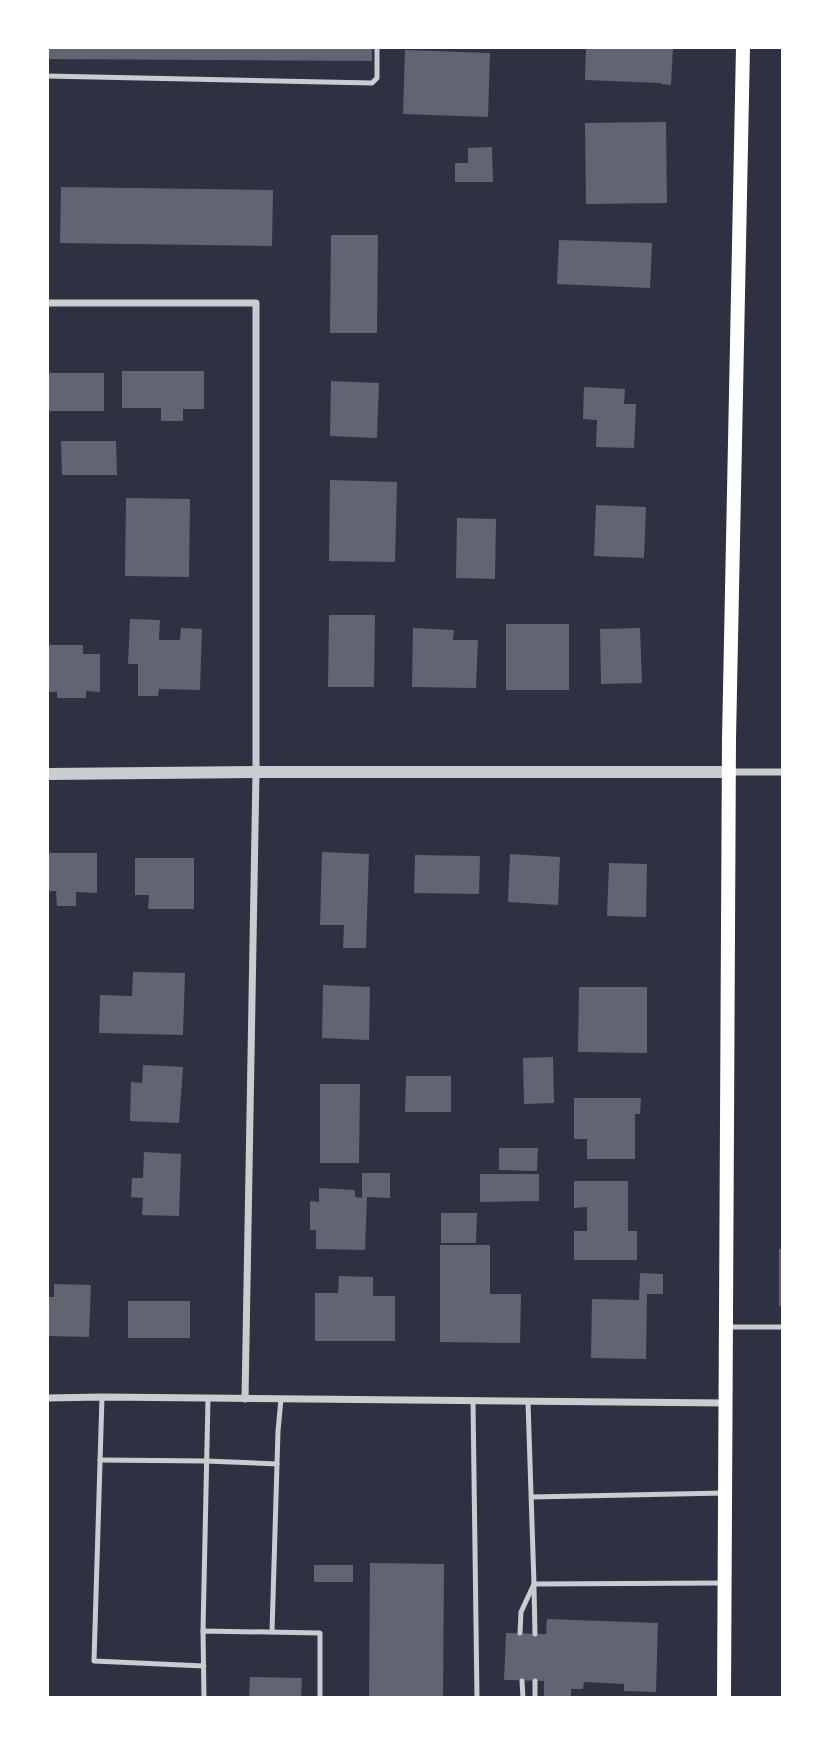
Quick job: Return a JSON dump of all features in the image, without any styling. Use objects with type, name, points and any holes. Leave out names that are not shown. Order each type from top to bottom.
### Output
[{"type":"main road","points":[[724,1698],[729,772],[743,47]]},
{"type":"street","points":[[47,303],[256,303],[256,772],[245,1399]]},
{"type":"street","points":[[47,774],[783,772]]},
{"type":"street","points":[[47,1398],[725,1403]]},
{"type":"lane","points":[[47,76],[372,83],[377,78],[377,47]]},
{"type":"lane","points":[[725,1327],[783,1327]]},
{"type":"lane","points":[[102,1397],[93,1661],[204,1666]]},
{"type":"lane","points":[[204,1698],[208,1399]]},
{"type":"lane","points":[[272,1632],[281,1399]]},
{"type":"lane","points":[[472,1401],[477,1698]]},
{"type":"lane","points":[[528,1402],[535,1633]]},
{"type":"lane","points":[[100,1460],[277,1464]]},
{"type":"lane","points":[[532,1497],[724,1493]]},
{"type":"lane","points":[[534,1584],[724,1583]]},
{"type":"lane","points":[[520,1633],[521,1612],[534,1584]]},
{"type":"lane","points":[[203,1631],[320,1633],[320,1698]]},
{"type":"lane","points":[[522,1681],[523,1698]]},
{"type":"lane","points":[[535,1681],[535,1698]]},
{"type":"building","points":[[47,47],[372,47],[372,61],[47,59]]},
{"type":"building","points":[[586,47],[673,47],[671,85],[585,80]]},
{"type":"building","points":[[405,50],[490,53],[488,117],[403,114]]},
{"type":"building","points":[[666,122],[667,203],[586,204],[585,123]]},
{"type":"building","points":[[492,147],[493,182],[455,182],[455,163],[468,163],[468,148]]},
{"type":"building","points":[[61,187],[273,190],[272,246],[60,243]]},
{"type":"building","points":[[331,235],[378,235],[377,333],[330,333]]},
{"type":"building","points":[[559,240],[652,243],[650,288],[557,284]]},
{"type":"building","points":[[122,371],[204,371],[204,409],[183,409],[183,421],[161,421],[161,408],[122,408]]},
{"type":"building","points":[[47,373],[104,373],[104,411],[47,411]]},
{"type":"building","points":[[331,381],[379,383],[377,438],[330,436]]},
{"type":"building","points":[[584,387],[625,389],[624,404],[636,404],[634,448],[596,447],[597,420],[583,419]]},
{"type":"building","points":[[61,441],[116,441],[117,475],[62,475]]},
{"type":"building","points":[[330,480],[397,482],[395,562],[329,561]]},
{"type":"building","points":[[126,498],[190,499],[189,577],[125,576]]},
{"type":"building","points":[[596,505],[646,507],[644,558],[594,556]]},
{"type":"building","points":[[457,518],[496,519],[495,579],[456,578]]},
{"type":"building","points":[[329,615],[375,615],[374,687],[328,687]]},
{"type":"building","points":[[130,619],[160,620],[159,640],[180,640],[181,628],[202,629],[200,690],[159,689],[158,696],[138,696],[138,664],[128,664]]},
{"type":"building","points":[[506,624],[569,624],[569,690],[506,690]]},
{"type":"building","points":[[413,628],[454,630],[453,640],[478,640],[476,688],[412,687]]},
{"type":"building","points":[[640,628],[642,683],[601,684],[600,629]]},
{"type":"building","points":[[47,645],[83,645],[83,654],[100,654],[100,692],[86,691],[86,698],[57,698],[57,692],[47,692]]},
{"type":"building","points":[[322,852],[369,854],[366,948],[343,948],[344,925],[320,925]]},
{"type":"building","points":[[47,853],[97,853],[97,893],[76,892],[76,906],[57,906],[56,891],[47,891]]},
{"type":"building","points":[[510,854],[560,857],[558,905],[508,902]]},
{"type":"building","points":[[415,855],[480,856],[479,894],[414,893]]},
{"type":"building","points":[[135,858],[194,858],[194,909],[148,909],[149,895],[135,895]]},
{"type":"building","points":[[609,863],[647,864],[646,917],[607,916]]},
{"type":"building","points":[[133,972],[185,973],[183,1035],[99,1033],[100,995],[132,996]]},
{"type":"building","points":[[323,985],[370,987],[369,1040],[322,1038]]},
{"type":"building","points":[[579,987],[647,987],[647,1053],[578,1052]]},
{"type":"building","points":[[553,1057],[554,1103],[524,1104],[523,1058]]},
{"type":"building","points":[[143,1065],[183,1067],[179,1123],[130,1121],[131,1082],[142,1083]]},
{"type":"building","points":[[406,1076],[451,1076],[451,1112],[405,1112]]},
{"type":"building","points":[[320,1084],[360,1084],[359,1163],[320,1163]]},
{"type":"building","points":[[574,1098],[641,1098],[640,1114],[635,1114],[635,1159],[587,1159],[587,1139],[574,1139]]},
{"type":"building","points":[[499,1148],[538,1148],[537,1171],[499,1170]]},
{"type":"building","points":[[144,1152],[181,1154],[179,1216],[142,1215],[143,1198],[131,1197],[132,1178],[143,1178]]},
{"type":"building","points":[[362,1173],[390,1173],[390,1198],[367,1197],[365,1250],[316,1249],[316,1230],[310,1230],[310,1201],[319,1202],[319,1188],[355,1190],[355,1197],[362,1198]]},
{"type":"building","points":[[480,1174],[539,1174],[539,1201],[480,1202]]},
{"type":"building","points":[[574,1181],[628,1181],[628,1231],[637,1231],[637,1260],[574,1260],[574,1231],[587,1231],[587,1207],[574,1208]]},
{"type":"building","points":[[441,1213],[477,1213],[476,1243],[441,1243]]},
{"type":"building","points":[[440,1245],[490,1245],[490,1294],[521,1294],[520,1343],[440,1342]]},
{"type":"building","points":[[779,1249],[783,1249],[783,1306],[779,1306]]},
{"type":"building","points":[[640,1273],[663,1274],[663,1294],[647,1294],[646,1359],[591,1358],[592,1299],[639,1300]]},
{"type":"building","points":[[339,1276],[373,1277],[373,1296],[395,1296],[395,1341],[315,1341],[315,1293],[338,1293]]},
{"type":"building","points":[[54,1284],[91,1285],[89,1337],[47,1336],[47,1297],[54,1297]]},
{"type":"building","points":[[128,1301],[190,1301],[190,1338],[128,1338]]},
{"type":"building","points":[[370,1563],[444,1564],[443,1698],[369,1698]]},
{"type":"building","points":[[314,1565],[353,1565],[353,1582],[314,1582]]},
{"type":"building","points":[[547,1619],[658,1623],[656,1692],[624,1691],[624,1684],[584,1682],[583,1689],[571,1689],[571,1698],[544,1698],[544,1681],[504,1680],[506,1633],[546,1634]]},
{"type":"building","points":[[250,1677],[302,1678],[301,1698],[249,1698]]}]
